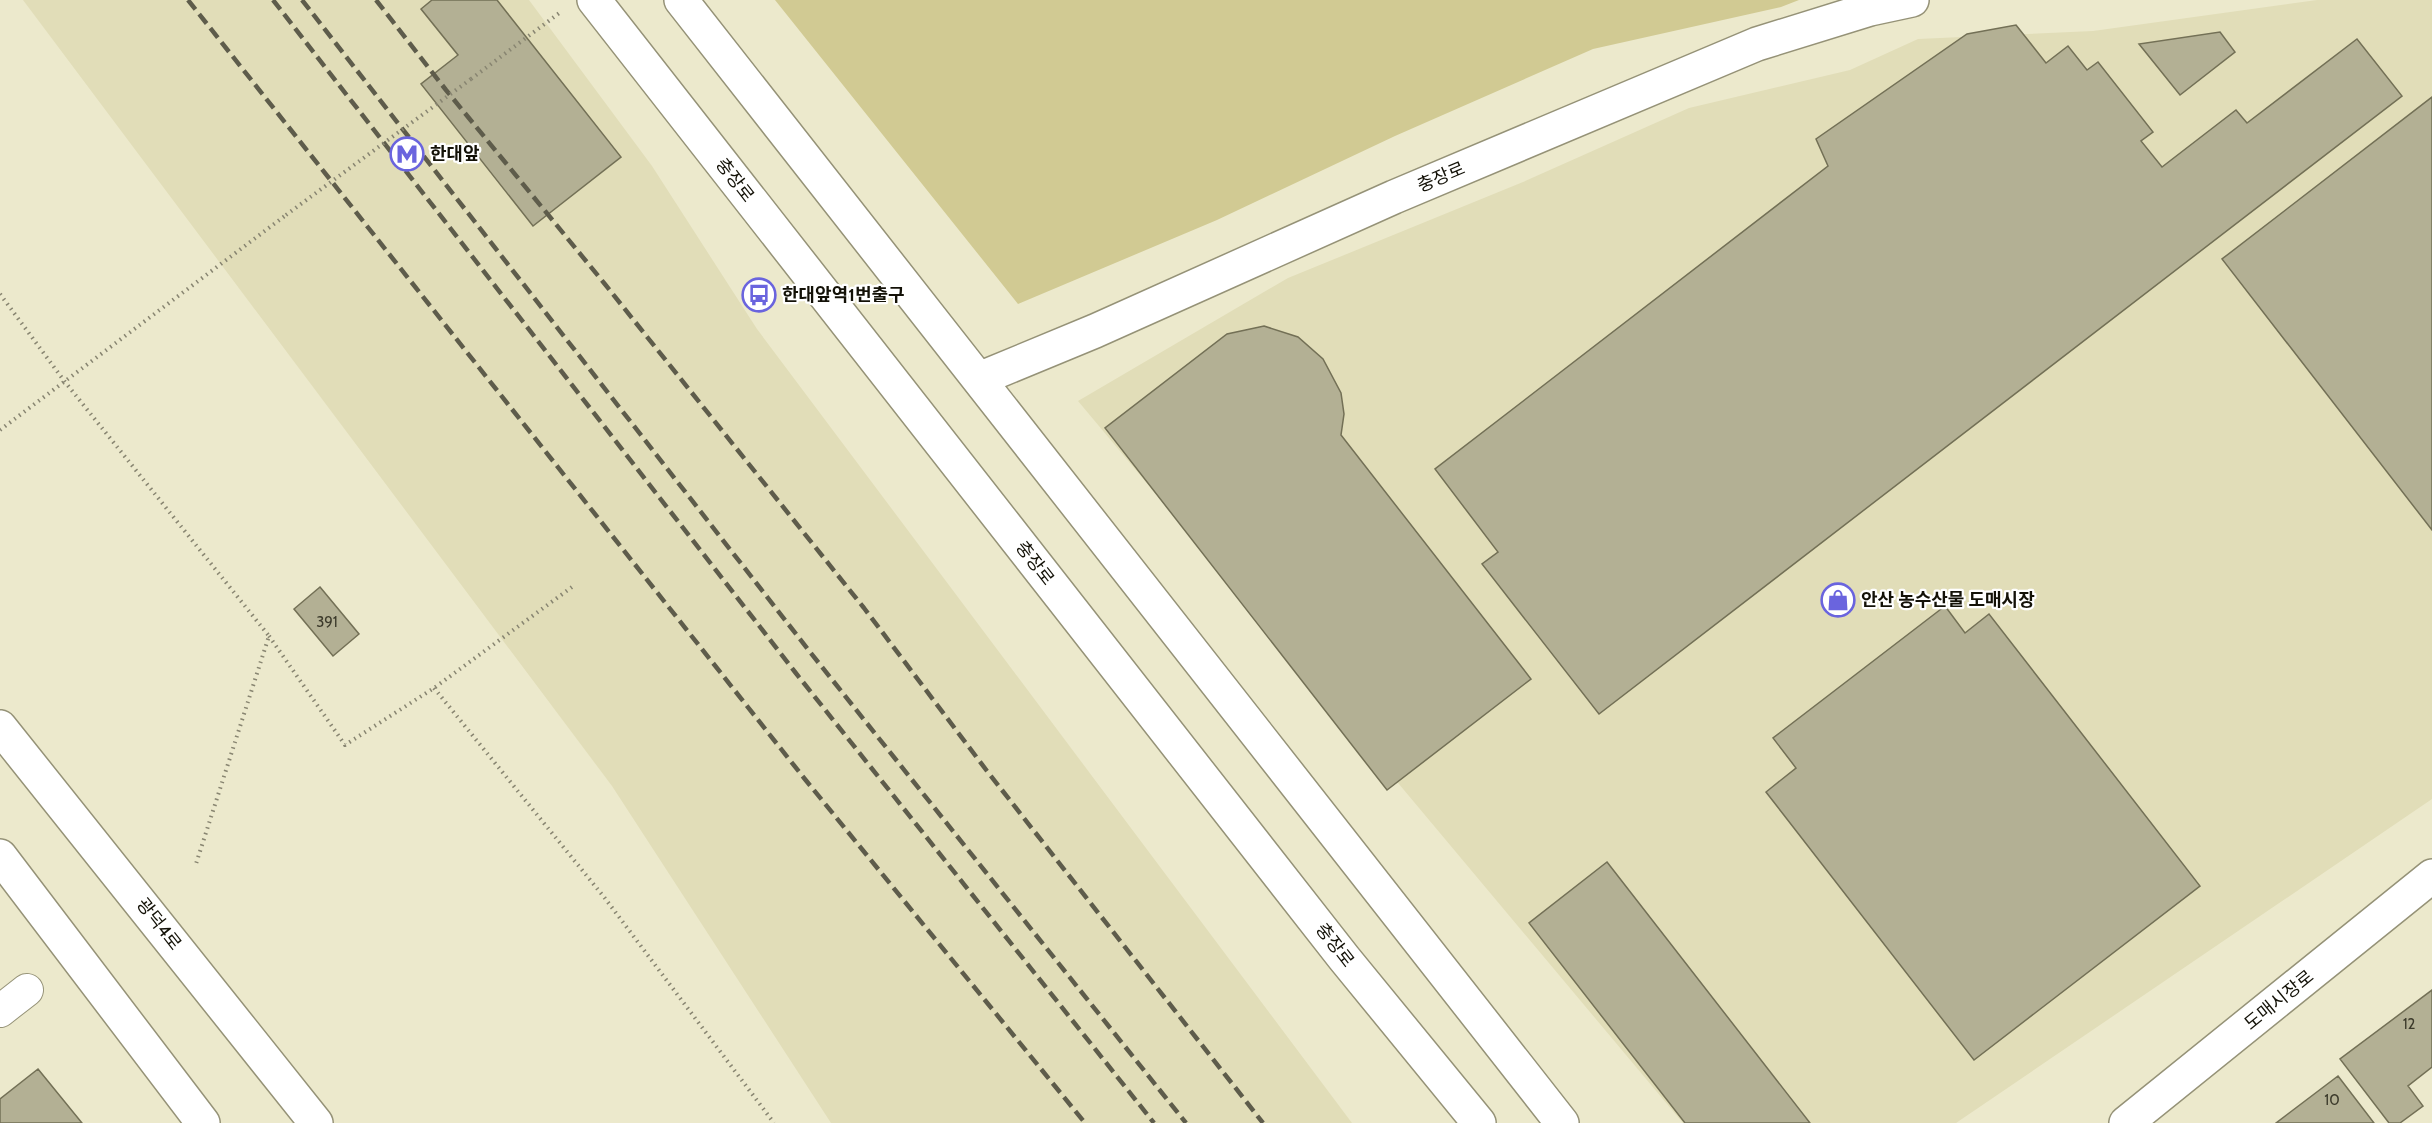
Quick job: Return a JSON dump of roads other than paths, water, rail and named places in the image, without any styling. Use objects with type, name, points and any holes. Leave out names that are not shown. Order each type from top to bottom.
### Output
[{"type":"street","points":[[681,0],[1562,1123]]},
{"type":"street","name":"충장로","points":[[979,378],[1095,331],[1394,197],[1756,44],[1870,9],[1912,0]]},
{"type":"street","name":"충장로","points":[[580,4],[1479,1123]]},
{"type":"street","name":"광덕4로","points":[[0,727],[316,1123]]},
{"type":"street","points":[[0,856],[203,1123]]},
{"type":"street","name":"도매시장로","points":[[2126,1123],[2432,876]]},
{"type":"street","points":[[0,1011],[27,990]]},
{"type":"railway","points":[[188,0],[804,778],[1085,1123]]},
{"type":"railway","points":[[273,0],[795,672],[1154,1123]]},
{"type":"railway","points":[[302,0],[810,652],[1186,1123]]},
{"type":"railway","points":[[376,0],[864,608],[987,771],[1263,1123]]},
{"type":"place","name":"한대앞","points":[[407,154]]},
{"type":"place","name":"한대앞역1번출구","points":[[759,295]]},
{"type":"place","name":"안산 농수산물 도매시장","points":[[1838,600]]}]
